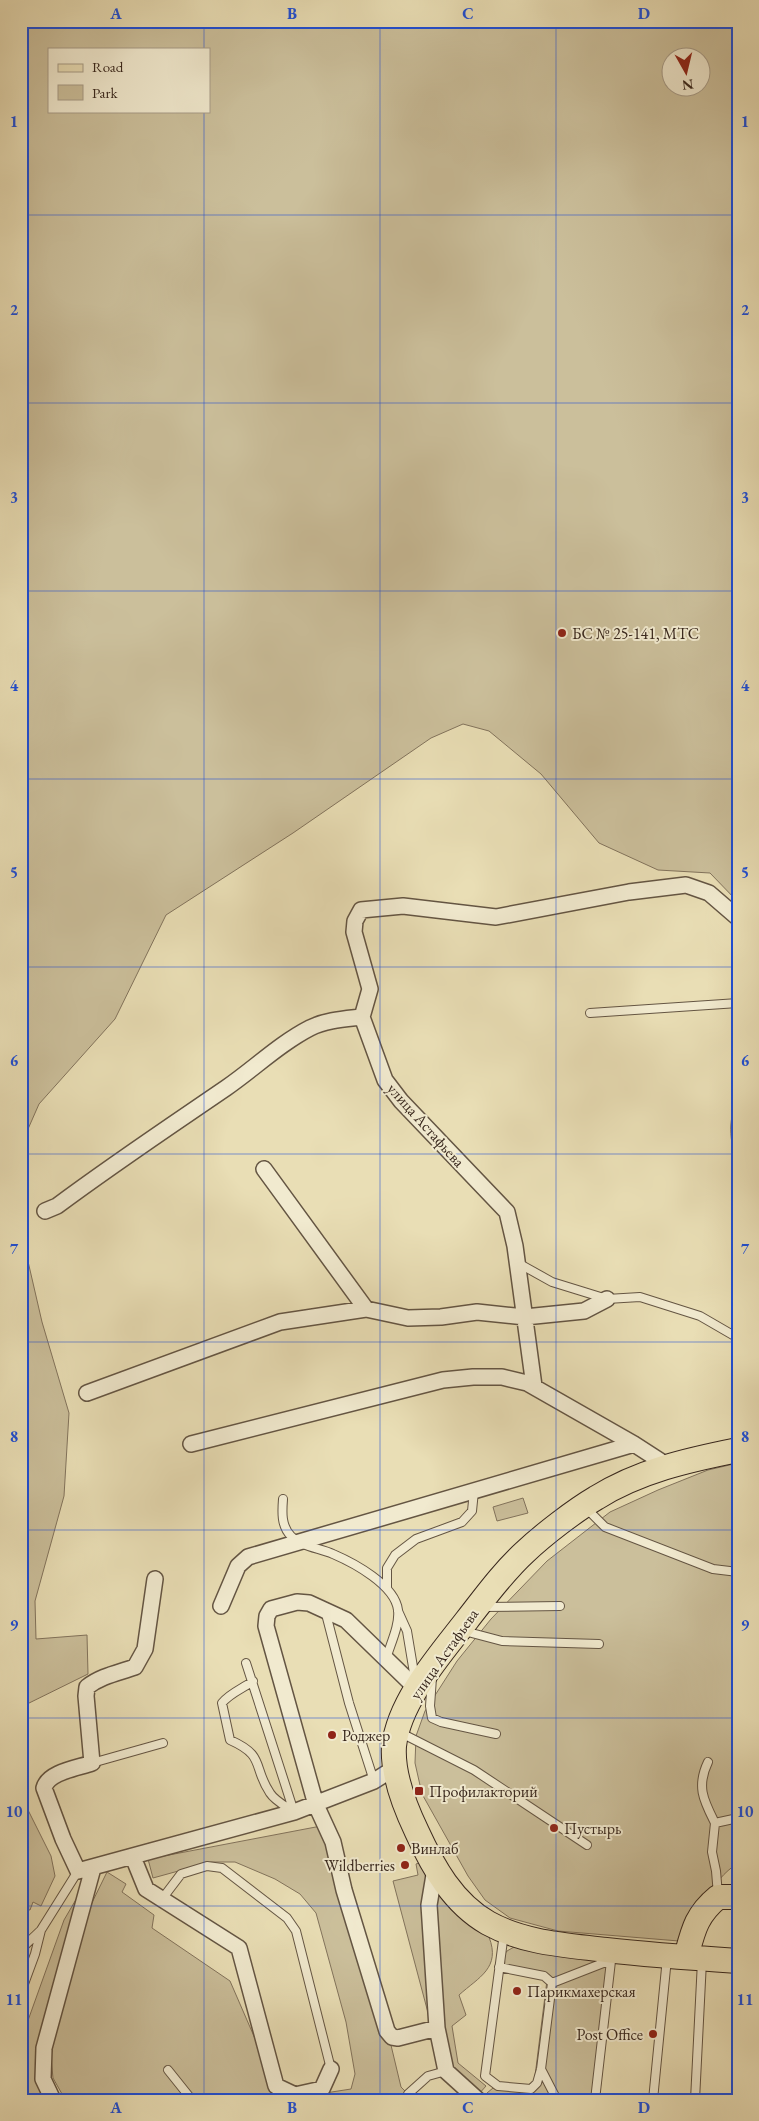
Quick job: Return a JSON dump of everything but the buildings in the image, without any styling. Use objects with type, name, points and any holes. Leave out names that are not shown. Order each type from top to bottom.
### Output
[{"type":"main road","name":"улица Астафьева","points":[[738,1450],[668,1466],[631,1479],[584,1506],[524,1553],[476,1608],[432,1666],[404,1712],[394,1744],[396,1767],[408,1812],[435,1869],[463,1905],[487,1922],[504,1931],[541,1942],[618,1956],[685,1957],[738,1961]]},
{"type":"main road","points":[[685,1957],[700,1915],[728,1897]]},
{"type":"street","points":[[45,1211],[57,1206],[138,1147],[228,1087],[285,1042],[312,1027],[329,1021],[362,1017],[370,989],[354,932],[361,910],[403,906],[496,917],[629,892],[686,885],[709,893],[738,918]]},
{"type":"street","name":"улица Астафьева","points":[[362,1017],[385,1080],[401,1101],[507,1212],[518,1263],[534,1386]]},
{"type":"street","points":[[264,1168],[366,1309]]},
{"type":"street","points":[[87,1393],[280,1322],[366,1309],[408,1318],[441,1317],[477,1312],[525,1317],[584,1311],[607,1299]]},
{"type":"street","points":[[191,1444],[443,1380],[502,1377],[534,1386],[668,1466]]},
{"type":"street","points":[[221,1606],[238,1566],[248,1557],[634,1444]]},
{"type":"street","points":[[155,1579],[145,1648],[135,1667],[112,1676],[99,1678],[87,1687],[86,1696],[92,1763],[53,1777],[46,1782],[44,1788],[62,1839],[78,1871],[316,1805],[374,1781],[396,1767]]},
{"type":"street","points":[[417,1689],[346,1620],[309,1603],[297,1602],[271,1609],[267,1616],[266,1626],[316,1805],[333,1842],[344,1890],[387,2031],[392,2037],[398,2038],[438,2028]]},
{"type":"street","points":[[133,1857],[146,1889],[239,1948],[276,2086],[294,2095],[322,2089],[331,2069]]},
{"type":"street","points":[[53,2100],[43,2079],[44,2048],[94,1868]]},
{"type":"street","points":[[435,1869],[429,1904],[438,2028],[446,2071],[478,2100]]},
{"type":"lane","points":[[590,1013],[738,1003]]},
{"type":"lane","points":[[518,1263],[552,1282],[607,1299],[640,1297],[700,1316],[738,1338]]},
{"type":"lane","points":[[387,1587],[387,1568],[395,1555],[416,1538],[462,1522],[472,1511],[474,1491]]},
{"type":"lane","points":[[283,1499],[281,1513],[284,1525],[291,1536],[299,1542],[333,1553],[387,1587],[407,1631],[417,1689]]},
{"type":"lane","points":[[584,1506],[605,1527],[713,1569],[738,1572]]},
{"type":"lane","points":[[476,1608],[560,1606]]},
{"type":"lane","points":[[325,1610],[348,1704],[374,1781]]},
{"type":"lane","points":[[386,1659],[398,1611]]},
{"type":"lane","points":[[459,1630],[502,1641],[599,1644]]},
{"type":"lane","points":[[246,1662],[294,1812]]},
{"type":"lane","points":[[432,1666],[430,1706],[432,1718],[441,1722],[496,1734]]},
{"type":"lane","points":[[253,1681],[229,1694],[222,1703],[230,1740],[246,1747],[257,1759],[259,1769],[270,1794],[294,1812]]},
{"type":"lane","points":[[398,1732],[474,1770],[587,1845]]},
{"type":"lane","points":[[92,1763],[163,1743]]},
{"type":"lane","points":[[708,1762],[701,1781],[702,1794],[715,1823],[712,1852],[716,1871],[728,1897]]},
{"type":"lane","points":[[715,1823],[736,1817]]},
{"type":"lane","points":[[162,1900],[181,1874],[207,1866],[222,1868],[287,1918],[296,1931],[331,2069]]},
{"type":"lane","points":[[21,1949],[40,1930],[78,1871]]},
{"type":"lane","points":[[21,1992],[36,1954],[40,1930]]},
{"type":"lane","points":[[504,1931],[485,2076],[498,2086],[531,2089],[537,2083],[541,2069],[552,1983]]},
{"type":"lane","points":[[552,1983],[618,1956]]},
{"type":"lane","points":[[596,2100],[618,1956]]},
{"type":"lane","points":[[653,2100],[685,1957]]},
{"type":"lane","points":[[685,1957],[695,2100]]},
{"type":"lane","points":[[499,1967],[544,1976],[552,1983]]},
{"type":"lane","points":[[541,2069],[558,2100]]},
{"type":"lane","points":[[168,2070],[192,2100]]},
{"type":"lane","points":[[409,2100],[408,2094],[428,2076],[446,2071]]},
{"type":"green space","points":[[21,21],[738,21],[738,902],[710,873],[658,870],[599,843],[541,774],[489,731],[463,724],[431,738],[293,833],[166,915],[115,1019],[39,1104],[21,1145]]},
{"type":"green space","points":[[738,1099],[738,1168],[733,1150],[731,1125],[734,1108]]},
{"type":"green space","points":[[21,1231],[42,1322],[69,1413],[64,1496],[35,1601],[36,1639],[87,1635],[88,1674],[21,1707]]},
{"type":"green space","points":[[738,1463],[738,1863],[720,1879],[707,1898],[691,1942],[558,1931],[510,1918],[485,1900],[468,1876],[422,1794],[415,1763],[416,1736],[425,1711],[457,1661],[491,1619],[547,1561],[610,1512],[708,1470]]},
{"type":"green space","points":[[523,1498],[528,1513],[497,1521],[493,1507]]},
{"type":"green space","points":[[21,1796],[51,1856],[55,1876],[41,1906],[33,1902],[30,1910],[21,1909]]},
{"type":"green space","points":[[321,1826],[390,2041],[401,2087],[406,2092],[408,2100],[69,2100],[62,2094],[53,2078],[51,2058],[54,2034],[83,1921],[107,1872],[126,1884],[122,1892],[154,1915],[152,1928],[230,1981],[263,2057],[293,2098],[351,2089],[355,2074],[346,2022],[316,1913],[300,1894],[275,1879],[235,1862],[211,1862],[153,1878],[148,1859]]},
{"type":"green space","points":[[427,1860],[489,1937],[492,1948],[492,1957],[486,1971],[459,1995],[466,2015],[452,2026],[458,2063],[486,2086],[478,2095],[447,2067],[431,2024],[393,1881],[418,1875],[416,1864]]},
{"type":"green space","points":[[85,1884],[38,2079],[42,2100],[21,2100],[21,2040],[64,1920]]},
{"type":"green space","points":[[514,1947],[553,1955],[607,1962],[613,1973],[599,2100],[487,2099],[487,2093],[493,2088],[533,2092],[547,1980],[505,1966],[504,1955]]},
{"type":"place","name":"БС № 25-141, МТС","points":[[562,633]]},
{"type":"place","name":"Роджер","points":[[332,1735]]},
{"type":"place","name":"Профилакторий","points":[[419,1791]]},
{"type":"place","name":"Пустырь","points":[[554,1828]]},
{"type":"place","name":"Винлаб","points":[[401,1848]]},
{"type":"place","name":"Wildberries","points":[[405,1865]]},
{"type":"place","name":"Парикмахерская","points":[[517,1991]]},
{"type":"place","name":"Post Office","points":[[653,2034]]}]
